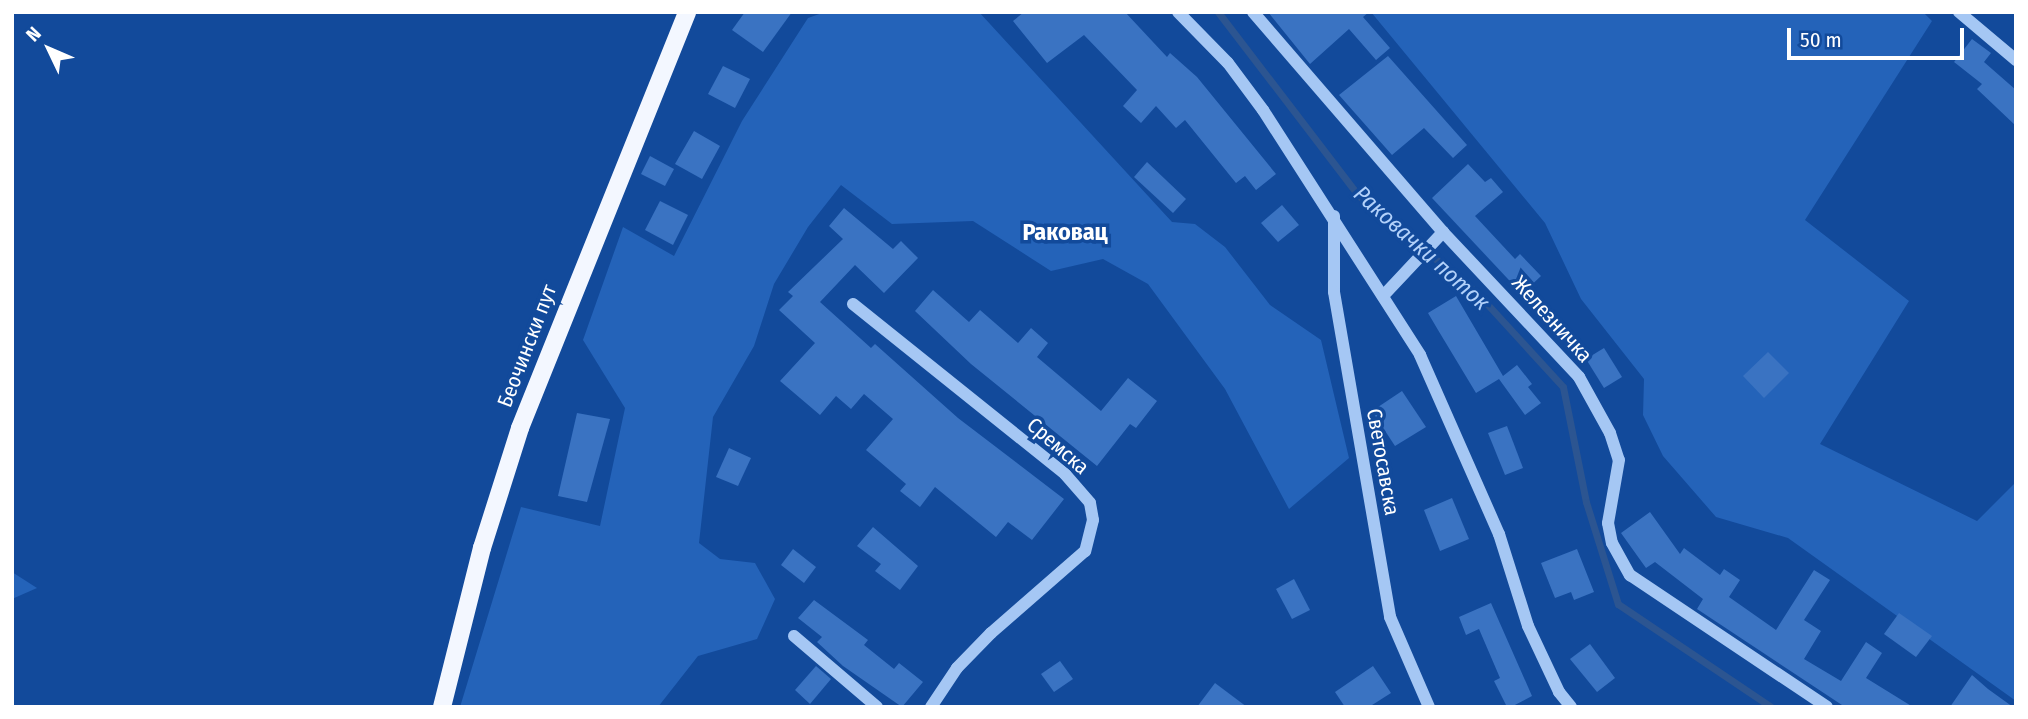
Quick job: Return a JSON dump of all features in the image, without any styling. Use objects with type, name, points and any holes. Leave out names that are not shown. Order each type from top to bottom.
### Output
[{"type":"main road","name":"Беочински пут","points":[[442,707],[482,548],[520,428],[687,12]]},
{"type":"street","points":[[1178,12],[1228,63],[1335,216],[1420,355],[1500,534],[1528,626],[1559,692],[1571,707]]},
{"type":"street","name":"Железничка","points":[[1253,12],[1443,232],[1579,377],[1611,433],[1619,460],[1608,523],[1612,543],[1630,575],[1827,707]]},
{"type":"street","points":[[1958,12],[2016,60]]},
{"type":"street","name":"Светосавска","points":[[1335,216],[1334,292],[1390,617],[1429,707]]},
{"type":"street","points":[[1382,296],[1443,232]]},
{"type":"street","name":"Сремска","points":[[853,304],[1065,474],[1090,503],[1093,520],[1086,551],[991,633],[957,668],[931,707]]},
{"type":"street","points":[[794,636],[877,707]]},
{"type":"shaded area","points":[[825,12],[979,12],[1172,222],[1195,224],[1225,247],[1270,305],[1321,340],[1349,458],[1289,509],[1225,389],[1148,284],[1103,259],[1051,271],[973,221],[892,224],[841,185],[808,227],[774,284],[754,346],[713,417],[699,543],[720,559],[755,563],[775,599],[757,639],[698,656],[658,707],[460,707],[521,507],[600,526],[625,408],[583,340],[623,227],[674,256],[742,121],[808,18]]},
{"type":"shaded area","points":[[1371,12],[1923,12],[1932,21],[1805,220],[1909,301],[1820,444],[1977,521],[2016,482],[2016,701],[1788,538],[1716,517],[1663,456],[1643,415],[1644,379],[1581,299],[1545,223]]},
{"type":"shaded area","points":[[12,572],[37,588],[12,599]]},
{"type":"building","points":[[745,12],[792,12],[763,52],[732,30]]},
{"type":"building","points":[[1024,12],[1125,12],[1167,57],[1170,53],[1197,77],[1276,174],[1256,190],[1245,176],[1236,183],[1185,120],[1176,128],[1156,106],[1141,123],[1123,106],[1137,90],[1084,35],[1047,63],[1013,21]]},
{"type":"building","points":[[1268,12],[1369,12],[1363,17],[1390,48],[1376,60],[1349,29],[1310,64]]},
{"type":"building","points":[[1972,39],[1991,53],[1984,62],[2016,90],[2016,126],[1977,89],[1982,84],[1954,62]]},
{"type":"building","points":[[1388,56],[1467,145],[1453,158],[1424,128],[1392,155],[1339,95]]},
{"type":"building","points":[[723,66],[750,79],[735,108],[708,94]]},
{"type":"building","points":[[694,131],[720,146],[702,179],[675,164]]},
{"type":"building","points":[[650,156],[674,169],[665,186],[641,174]]},
{"type":"building","points":[[1147,162],[1186,199],[1173,213],[1134,177]]},
{"type":"building","points":[[1468,164],[1485,182],[1491,178],[1503,192],[1475,216],[1515,259],[1520,254],[1541,276],[1522,294],[1432,198]]},
{"type":"building","points":[[660,201],[688,215],[673,245],[645,230]]},
{"type":"building","points":[[1282,205],[1299,225],[1278,242],[1261,223]]},
{"type":"building","points":[[844,208],[893,249],[901,241],[918,258],[884,293],[855,265],[820,302],[871,348],[875,344],[958,418],[1064,499],[1032,540],[1008,522],[996,537],[935,487],[920,507],[900,491],[906,484],[866,450],[893,419],[864,394],[851,409],[836,396],[820,415],[780,381],[815,343],[779,310],[793,296],[788,292],[843,239],[829,226]]},
{"type":"building","points":[[933,290],[969,322],[980,310],[1018,343],[1031,328],[1048,343],[1037,357],[1101,411],[1128,378],[1157,401],[1136,428],[1130,424],[1097,466],[971,364],[915,311]]},
{"type":"building","points":[[1456,296],[1503,376],[1517,365],[1532,384],[1528,387],[1541,403],[1525,415],[1499,379],[1476,393],[1428,313]]},
{"type":"building","points":[[1604,348],[1622,377],[1604,388],[1586,359]]},
{"type":"building","points":[[1768,352],[1789,373],[1764,398],[1743,376]]},
{"type":"building","points":[[1402,391],[1426,427],[1395,446],[1372,411]]},
{"type":"building","points":[[577,413],[610,419],[587,502],[558,496]]},
{"type":"building","points":[[1507,426],[1523,468],[1505,475],[1488,433]]},
{"type":"building","points":[[729,448],[751,458],[738,486],[716,477]]},
{"type":"building","points":[[1452,498],[1469,539],[1440,551],[1424,510]]},
{"type":"building","points":[[1650,512],[1680,554],[1684,548],[1720,575],[1724,569],[1740,580],[1729,597],[1776,630],[1814,570],[1830,580],[1804,620],[1821,631],[1804,659],[1841,681],[1866,642],[1882,653],[1866,678],[1913,707],[1845,707],[1697,609],[1703,599],[1655,562],[1646,568],[1621,533]]},
{"type":"building","points":[[873,527],[918,566],[900,590],[875,571],[881,564],[857,546]]},
{"type":"building","points":[[793,549],[816,567],[804,583],[781,565]]},
{"type":"building","points":[[1577,549],[1594,592],[1574,600],[1571,592],[1555,598],[1541,563]]},
{"type":"building","points":[[1294,579],[1310,610],[1292,619],[1276,589]]},
{"type":"building","points":[[814,600],[868,640],[864,645],[894,669],[899,663],[923,682],[902,707],[843,666],[817,642],[822,637],[798,618]]},
{"type":"building","points":[[1491,603],[1532,696],[1511,707],[1507,707],[1494,681],[1500,678],[1479,629],[1466,635],[1459,617]]},
{"type":"building","points":[[1899,613],[1932,636],[1916,657],[1884,634]]},
{"type":"building","points":[[1590,644],[1615,678],[1597,692],[1570,659]]},
{"type":"building","points":[[1060,661],[1073,679],[1054,692],[1041,674]]},
{"type":"building","points":[[816,666],[831,679],[810,704],[795,690]]},
{"type":"building","points":[[1373,666],[1391,693],[1369,707],[1345,707],[1335,692]]},
{"type":"building","points":[[1972,675],[1988,689],[2013,707],[1950,707]]},
{"type":"building","points":[[1215,683],[1247,707],[1197,707]]},
{"type":"waterway","name":"Раковачки поток","points":[[1218,12],[1358,195],[1477,293],[1563,387],[1586,502],[1618,604],[1771,707]]},
{"type":"district","name":"Раковац","points":[[1065,233]]}]
